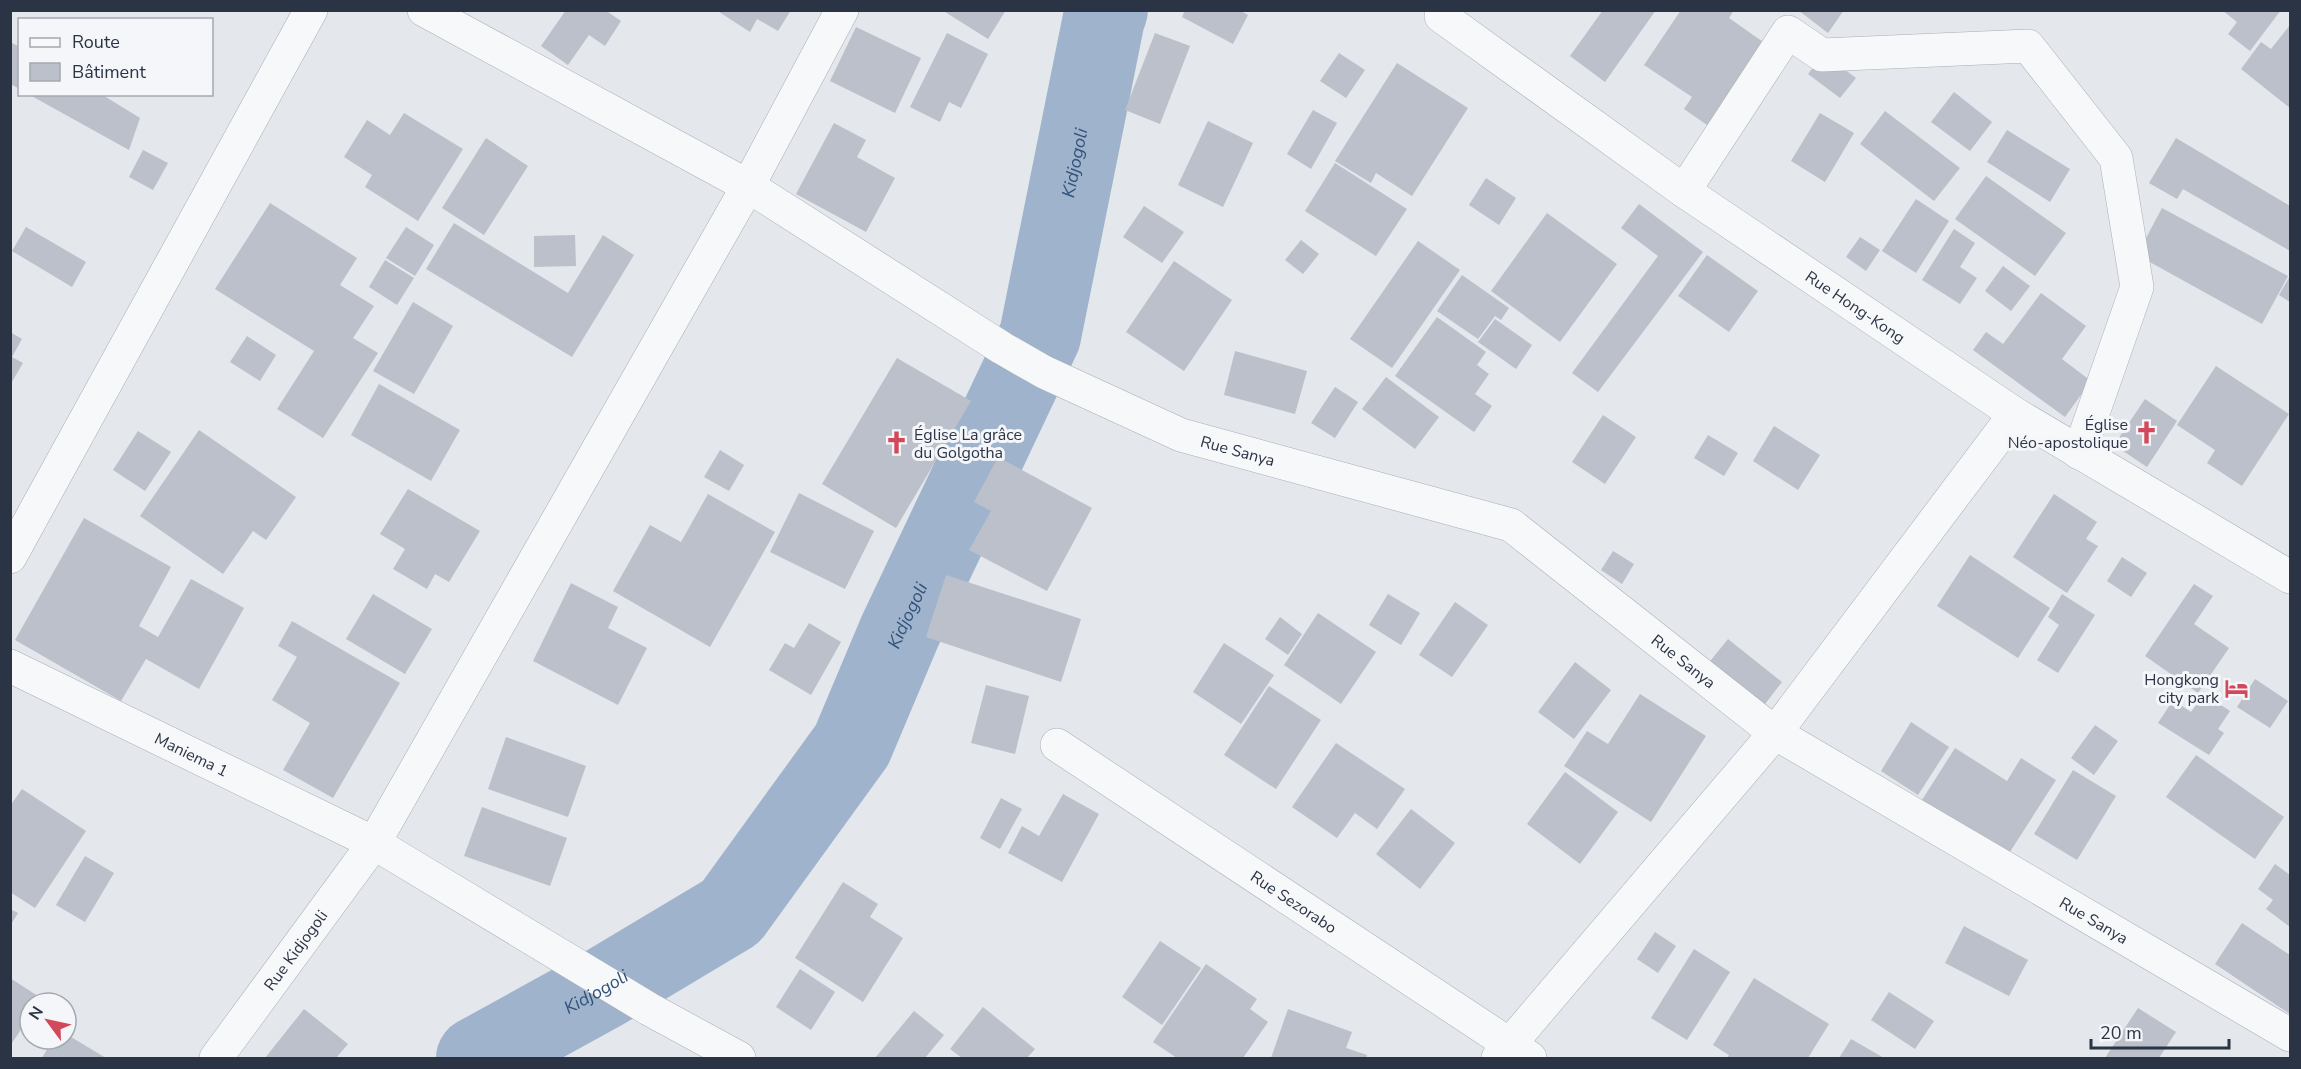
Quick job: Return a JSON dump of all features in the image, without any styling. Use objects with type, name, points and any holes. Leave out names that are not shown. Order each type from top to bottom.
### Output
[{"type":"street","points":[[10,557],[311,10]]},
{"type":"street","name":"Rue Sanya","points":[[424,10],[748,186],[1002,348],[1044,372],[1181,435],[1511,525],[1775,734],[2290,1035]]},
{"type":"street","name":"Rue Kidjogoli","points":[[216,1059],[374,843],[748,186],[842,10]]},
{"type":"street","name":"Rue Hong-Kong","points":[[1439,12],[1684,191],[2015,414],[2290,577]]},
{"type":"street","points":[[1684,191],[1788,32],[1822,55],[2028,46],[2116,158],[2137,287],[2079,453]]},
{"type":"street","points":[[1512,1054],[1775,734],[2015,414]]},
{"type":"street","name":"Maniema 1","points":[[10,666],[374,843],[649,1009],[739,1059]]},
{"type":"street","name":"Rue Sezorabo","points":[[1057,745],[1512,1054]]},
{"type":"building","points":[[566,10],[605,10],[621,21],[605,46],[589,35],[568,65],[541,46]]},
{"type":"building","points":[[716,10],[791,10],[778,31],[757,19],[750,32]]},
{"type":"building","points":[[942,10],[1006,10],[988,39]]},
{"type":"building","points":[[1185,10],[1239,10],[1248,15],[1233,44],[1182,17]]},
{"type":"building","points":[[1603,10],[1656,10],[1605,82],[1570,56]]},
{"type":"building","points":[[1681,10],[1734,10],[1729,18],[1776,51],[1720,134],[1684,109],[1692,97],[1644,65]]},
{"type":"building","points":[[1798,10],[1844,10],[1828,33]]},
{"type":"building","points":[[2222,10],[2281,10],[2250,51],[2228,34],[2237,22]]},
{"type":"building","points":[[2290,25],[2290,108],[2241,69],[2261,42],[2271,49]]},
{"type":"building","points":[[856,27],[921,58],[895,113],[830,81]]},
{"type":"building","points":[[947,33],[988,54],[961,108],[949,102],[940,122],[910,107]]},
{"type":"building","points":[[1155,33],[1190,46],[1160,124],[1125,110]]},
{"type":"building","points":[[10,42],[18,46],[18,88],[10,84]]},
{"type":"building","points":[[1339,53],[1365,70],[1346,98],[1320,81]]},
{"type":"building","points":[[1824,54],[1856,78],[1840,98],[1808,74]]},
{"type":"building","points":[[1397,63],[1468,108],[1412,196],[1376,173],[1371,183],[1335,161]]},
{"type":"building","points":[[1954,92],[1992,122],[1970,151],[1931,122]]},
{"type":"building","points":[[32,96],[104,96],[140,118],[129,150]]},
{"type":"building","points":[[1313,110],[1337,123],[1311,169],[1287,154]]},
{"type":"building","points":[[1885,111],[1960,168],[1934,201],[1860,144]]},
{"type":"building","points":[[404,113],[463,149],[418,221],[365,187],[372,175],[344,157],[367,120],[390,135]]},
{"type":"building","points":[[1820,113],[1854,133],[1825,182],[1791,161]]},
{"type":"building","points":[[1208,121],[1253,143],[1223,207],[1178,185]]},
{"type":"building","points":[[834,123],[866,140],[857,157],[895,178],[866,232],[796,194]]},
{"type":"building","points":[[2007,130],[2070,169],[2050,202],[1987,162]]},
{"type":"building","points":[[486,138],[528,166],[484,235],[442,208]]},
{"type":"building","points":[[2176,138],[2290,206],[2290,251],[2183,189],[2177,199],[2149,183]]},
{"type":"building","points":[[143,150],[168,163],[153,190],[129,177]]},
{"type":"building","points":[[1335,163],[1407,209],[1376,256],[1305,211]]},
{"type":"building","points":[[1986,176],[2066,233],[2035,276],[1955,219]]},
{"type":"building","points":[[1486,178],[1516,198],[1499,225],[1469,205]]},
{"type":"building","points":[[1916,199],[1949,221],[1916,273],[1882,251]]},
{"type":"building","points":[[270,203],[357,258],[340,285],[374,306],[353,338],[378,353],[323,438],[277,409],[314,351],[215,289]]},
{"type":"building","points":[[1639,204],[1703,252],[1598,392],[1572,373],[1658,256],[1621,228]]},
{"type":"building","points":[[1144,206],[1184,232],[1162,263],[1123,237]]},
{"type":"building","points":[[2162,208],[2288,276],[2262,324],[2137,255]]},
{"type":"building","points":[[1547,213],[1617,264],[1560,342],[1491,291]]},
{"type":"building","points":[[454,223],[568,293],[603,235],[634,255],[572,357],[426,269]]},
{"type":"building","points":[[26,227],[86,262],[72,287],[12,251]]},
{"type":"building","points":[[406,227],[434,245],[415,276],[386,258]]},
{"type":"building","points":[[1954,229],[1975,243],[1960,267],[1977,278],[1960,304],[1922,280]]},
{"type":"building","points":[[575,235],[576,266],[534,267],[534,236]]},
{"type":"building","points":[[1860,237],[1880,250],[1866,271],[1846,257]]},
{"type":"building","points":[[1301,240],[1319,254],[1303,274],[1285,260]]},
{"type":"building","points":[[1418,241],[1460,270],[1392,368],[1350,339]]},
{"type":"building","points":[[1707,255],[1758,291],[1729,332],[1678,296]]},
{"type":"building","points":[[385,260],[414,278],[397,305],[369,287]]},
{"type":"building","points":[[1174,261],[1232,300],[1184,371],[1126,332]]},
{"type":"building","points":[[2003,266],[2030,286],[2011,311],[1985,291]]},
{"type":"building","points":[[1462,275],[1509,308],[1501,320],[1495,316],[1478,339],[1437,311]]},
{"type":"building","points":[[2290,276],[2290,302],[2279,295]]},
{"type":"building","points":[[2041,293],[2086,326],[2062,359],[2091,381],[2065,417],[1973,350],[1986,332],[2003,344]]},
{"type":"building","points":[[413,302],[453,326],[414,394],[373,371]]},
{"type":"building","points":[[1437,317],[1486,352],[1477,365],[1489,374],[1475,394],[1492,406],[1474,432],[1395,376]]},
{"type":"building","points":[[1495,319],[1532,345],[1516,369],[1478,342]]},
{"type":"building","points":[[10,332],[22,339],[12,357],[23,363],[10,385]]},
{"type":"building","points":[[247,336],[276,355],[260,381],[230,362]]},
{"type":"building","points":[[1235,351],[1307,371],[1295,414],[1224,395]]},
{"type":"building","name":"Église La grâce du Golgotha","points":[[897,358],[971,401],[896,528],[822,484]]},
{"type":"building","points":[[2216,366],[2289,414],[2242,486],[2207,463],[2215,450],[2177,425]]},
{"type":"building","points":[[1386,377],[1439,417],[1415,449],[1362,409]]},
{"type":"building","points":[[379,384],[460,430],[431,481],[351,435]]},
{"type":"building","points":[[1335,387],[1358,402],[1335,438],[1311,423]]},
{"type":"building","name":"Église Néo-apostolique","points":[[2145,399],[2177,421],[2147,467],[2114,445]]},
{"type":"building","points":[[1603,415],[1636,437],[1605,484],[1572,462]]},
{"type":"building","points":[[1774,426],[1820,455],[1798,490],[1753,461]]},
{"type":"building","points":[[199,430],[296,497],[266,540],[253,531],[223,574],[140,516]]},
{"type":"building","points":[[138,431],[171,452],[145,491],[113,470]]},
{"type":"building","points":[[1708,435],[1738,453],[1724,476],[1694,458]]},
{"type":"building","points":[[720,450],[744,465],[729,491],[704,477]]},
{"type":"building","points":[[998,457],[1092,508],[1047,591],[969,550],[991,511],[974,502]]},
{"type":"building","points":[[408,489],[480,531],[449,582],[435,574],[427,589],[393,569],[405,549],[380,534]]},
{"type":"building","points":[[799,493],[874,531],[845,589],[770,552]]},
{"type":"building","points":[[708,494],[775,532],[710,647],[613,591],[650,525],[681,542]]},
{"type":"building","points":[[2054,494],[2097,522],[2086,539],[2098,546],[2067,593],[2013,557]]},
{"type":"building","points":[[84,518],[171,567],[139,626],[158,637],[191,579],[244,608],[199,689],[146,659],[121,701],[15,640]]},
{"type":"building","points":[[1613,551],[1634,564],[1622,584],[1601,570]]},
{"type":"building","points":[[1970,555],[2050,608],[2018,658],[1937,606]]},
{"type":"building","points":[[2122,557],[2147,573],[2131,597],[2107,581]]},
{"type":"building","points":[[946,575],[1081,619],[1061,682],[926,637]]},
{"type":"building","points":[[571,583],[618,607],[608,628],[647,648],[618,705],[533,661]]},
{"type":"building","points":[[2194,584],[2213,596],[2194,624],[2229,648],[2198,693],[2145,656]]},
{"type":"building","points":[[373,594],[432,629],[405,674],[346,639]]},
{"type":"building","points":[[1388,594],[1420,613],[1401,645],[1369,625]]},
{"type":"building","points":[[2062,594],[2095,615],[2058,673],[2037,660],[2059,625],[2048,617]]},
{"type":"building","points":[[1455,602],[1488,625],[1452,677],[1419,655]]},
{"type":"building","points":[[1318,613],[1376,652],[1341,704],[1284,665]]},
{"type":"building","points":[[1280,617],[1302,634],[1288,655],[1265,639]]},
{"type":"building","points":[[292,621],[400,683],[333,798],[283,770],[310,723],[272,700],[297,657],[278,646]]},
{"type":"building","points":[[809,623],[841,642],[811,695],[769,670],[785,643],[794,648]]},
{"type":"building","points":[[1728,639],[1782,682],[1762,708],[1707,665]]},
{"type":"building","points":[[1224,643],[1274,675],[1241,724],[1193,692]]},
{"type":"building","points":[[1575,662],[1611,690],[1574,739],[1538,712]]},
{"type":"building","points":[[2255,679],[2288,701],[2270,728],[2237,707]]},
{"type":"building","points":[[986,685],[1029,696],[1015,754],[971,743]]},
{"type":"building","points":[[1269,686],[1321,720],[1276,789],[1224,755]]},
{"type":"building","points":[[1640,694],[1706,736],[1651,822],[1564,766],[1587,731],[1608,744]]},
{"type":"building","points":[[2204,694],[2230,711],[2218,729],[2224,733],[2209,755],[2158,723],[2173,700],[2191,712]]},
{"type":"building","points":[[1911,722],[1949,747],[1918,795],[1881,771]]},
{"type":"building","points":[[2095,725],[2118,741],[2094,775],[2071,758]]},
{"type":"building","points":[[506,737],[586,766],[568,817],[488,789]]},
{"type":"building","points":[[1336,743],[1405,789],[1377,829],[1355,813],[1337,838],[1292,807]]},
{"type":"building","points":[[1955,748],[2007,781],[2021,758],[2056,780],[2008,855],[1922,800]]},
{"type":"building","points":[[2196,755],[2284,817],[2255,859],[2166,797]]},
{"type":"building","points":[[2073,770],[2116,796],[2077,860],[2034,834]]},
{"type":"building","points":[[1565,772],[1618,812],[1580,864],[1527,824]]},
{"type":"building","points":[[22,789],[86,831],[35,908],[10,892],[10,806]]},
{"type":"building","points":[[1063,794],[1099,814],[1062,882],[1008,853],[1022,826],[1039,836]]},
{"type":"building","points":[[1001,798],[1022,809],[1000,849],[980,838]]},
{"type":"building","points":[[482,807],[567,838],[550,886],[464,856]]},
{"type":"building","points":[[1411,809],[1455,843],[1420,889],[1376,854]]},
{"type":"building","points":[[85,856],[114,873],[85,922],[56,905]]},
{"type":"building","points":[[2275,864],[2290,875],[2290,927],[2266,909],[2273,900],[2258,889]]},
{"type":"building","points":[[843,882],[878,904],[870,917],[903,938],[863,1002],[795,958]]},
{"type":"building","points":[[10,909],[18,913],[10,926]]},
{"type":"building","points":[[2242,923],[2290,955],[2290,1014],[2215,964]]},
{"type":"building","points":[[1964,926],[2028,960],[2009,996],[1945,963]]},
{"type":"building","points":[[1655,932],[1676,946],[1658,973],[1637,959]]},
{"type":"building","points":[[1160,941],[1201,968],[1162,1025],[1122,997]]},
{"type":"building","points":[[1694,949],[1730,972],[1687,1040],[1651,1018]]},
{"type":"building","points":[[1206,964],[1257,999],[1250,1009],[1268,1022],[1243,1058],[1177,1058],[1153,1042]]},
{"type":"building","points":[[800,969],[835,992],[811,1030],[776,1007]]},
{"type":"building","points":[[10,978],[30,991],[18,991],[18,1034],[10,1046]]},
{"type":"building","points":[[1754,978],[1829,1024],[1808,1058],[1727,1058],[1729,1055],[1713,1045]]},
{"type":"building","points":[[1889,992],[1934,1021],[1915,1049],[1871,1020]]},
{"type":"building","points":[[983,1007],[1035,1049],[1027,1058],[962,1058],[950,1049]]},
{"type":"building","points":[[2138,1008],[2176,1032],[2159,1058],[2105,1058]]},
{"type":"building","points":[[304,1009],[348,1044],[336,1058],[265,1058]]},
{"type":"building","points":[[1288,1009],[1352,1032],[1346,1048],[1367,1055],[1366,1058],[1271,1058]]},
{"type":"building","points":[[914,1011],[944,1035],[925,1058],[875,1058]]},
{"type":"building","points":[[1851,1039],[1884,1058],[1839,1058]]},
{"type":"building","points":[[78,1041],[106,1058],[42,1058],[46,1051],[78,1051]]},
{"type":"waterway","name":"Kidjogoli","points":[[477,1058],[604,988],[731,912],[852,745],[900,631],[1040,336],[1107,10]]},
{"type":"place","name":"Église Néo-apostolique","points":[[2146,433]]},
{"type":"place","name":"Église La grâce du Golgotha","points":[[896,443]]},
{"type":"place","name":"Hongkong city park","points":[[2237,688]]}]
